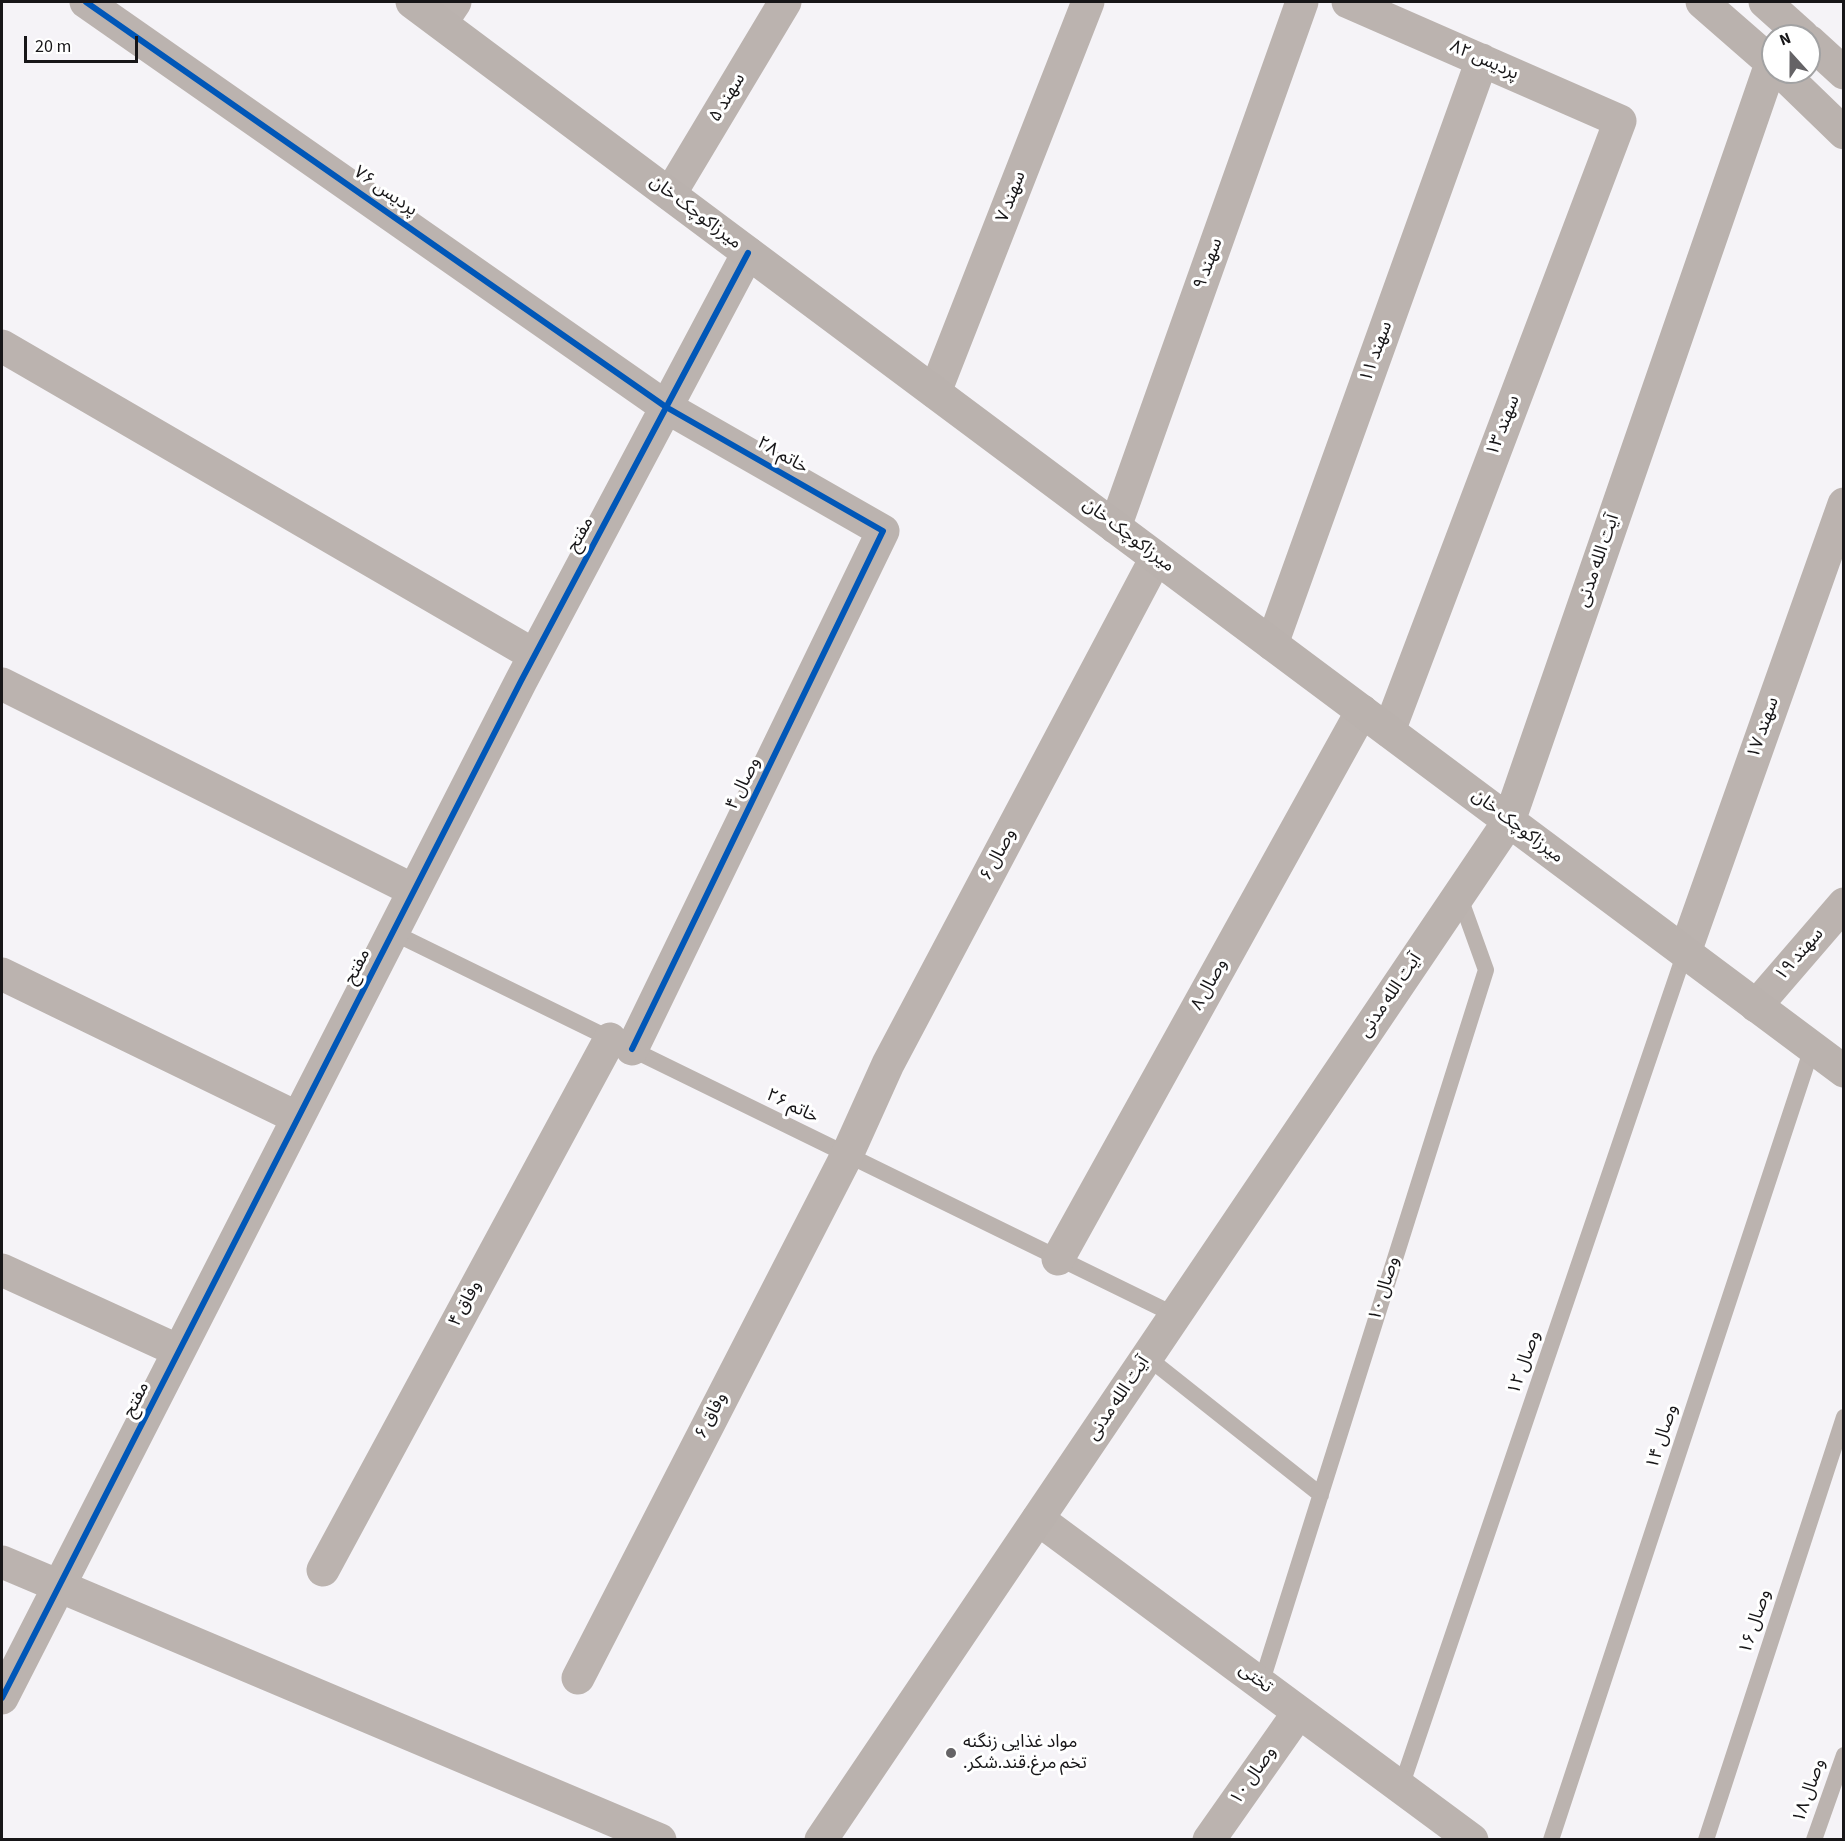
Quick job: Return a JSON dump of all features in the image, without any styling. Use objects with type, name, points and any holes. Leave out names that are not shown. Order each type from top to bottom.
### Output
[{"type":"main road","name":"میرزاکوچک خان","points":[[412,2],[448,12],[670,194],[1844,1071]]},
{"type":"main road","points":[[1702,2],[1761,32]]},
{"type":"main road","points":[[1821,62],[1844,73]]},
{"type":"main road","name":"آیت الله مدنی","points":[[821,1839],[1509,821],[1769,84]]},
{"type":"main road","points":[[1811,84],[1844,133]]},
{"type":"street","name":"پردیس ۷۶","points":[[86,2],[666,407]]},
{"type":"street","name":"سهند ۵","points":[[670,194],[785,2]]},
{"type":"street","name":"سهند ۷","points":[[935,392],[1088,2]]},
{"type":"street","name":"سهند ۹","points":[[1115,527],[1302,2]]},
{"type":"street","name":"پردیس ۸۲","points":[[1348,2],[1620,121]]},
{"type":"street","name":"سهند ۱۱","points":[[1272,644],[1482,60]]},
{"type":"street","name":"سهند ۱۳","points":[[1389,731],[1620,121]]},
{"type":"street","name":"مفتح","points":[[2,1698],[534,655],[748,253]]},
{"type":"street","points":[[2,346],[534,655]]},
{"type":"street","name":"خاتم ۲۸","points":[[666,407],[883,531]]},
{"type":"street","name":"سهند ۱۷","points":[[1685,952],[1844,504]]},
{"type":"street","name":"وصال ۴","points":[[621,1044],[883,531]]},
{"type":"street","name":"وصال ۶","points":[[847,1155],[888,1064],[1156,558]]},
{"type":"street","points":[[2,684],[414,890]]},
{"type":"street","name":"وصال ۸","points":[[1058,1259],[1362,711]]},
{"type":"street","name":"سهند ۱۹","points":[[1756,1006],[1844,904]]},
{"type":"street","points":[[2,974],[298,1118]]},
{"type":"street","name":"وفاق ۴","points":[[323,1570],[621,1044]]},
{"type":"street","name":"وفاق ۶","points":[[578,1678],[847,1155]]},
{"type":"street","points":[[2,1270],[179,1351]]},
{"type":"street","name":"تختی","points":[[1038,1519],[1472,1839]]},
{"type":"street","points":[[2,1563],[660,1839]]},
{"type":"street","name":"وصال ۱۰","points":[[1209,1839],[1299,1712]]},
{"type":"lane","name":"وصال ۱۰","points":[[1261,1684],[1486,970],[1459,895]]},
{"type":"lane","name":"خاتم ۲۶","points":[[392,932],[1175,1315]]},
{"type":"lane","name":"وصال ۱۲","points":[[1401,1787],[1685,952]]},
{"type":"lane","name":"وصال ۱۴","points":[[1551,1839],[1812,1048]]},
{"type":"lane","points":[[1148,1357],[1321,1495]]},
{"type":"lane","name":"وصال ۱۶","points":[[1706,1839],[1844,1417]]},
{"type":"lane","name":"وصال ۱۸","points":[[1814,1839],[1844,1755]]},
{"type":"cycle path","points":[[86,2],[666,407],[883,531],[632,1049]]},
{"type":"cycle path","points":[[2,1698],[521,681],[748,253]]},
{"type":"place","name":"مواد غذایی زنگنه .تخم مرغ.قند.شکر","points":[[951,1753]]}]
